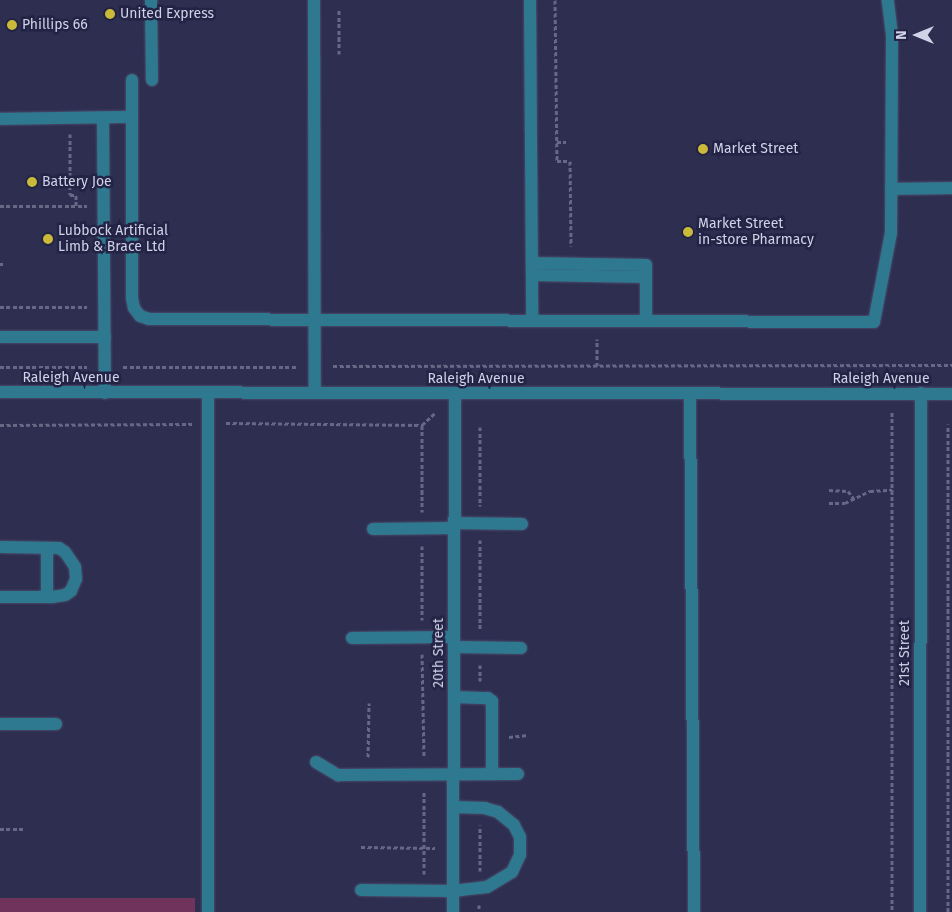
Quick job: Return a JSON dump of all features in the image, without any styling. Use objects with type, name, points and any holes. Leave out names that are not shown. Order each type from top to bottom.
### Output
[{"type":"street","points":[[151,0],[152,80]]},
{"type":"street","points":[[314,0],[315,393]]},
{"type":"street","points":[[530,0],[532,320]]},
{"type":"street","points":[[132,80],[132,298],[134,308],[140,316],[149,319],[874,322],[891,233],[892,35],[888,0]]},
{"type":"street","points":[[0,119],[132,117]]},
{"type":"street","points":[[103,118],[105,393]]},
{"type":"street","points":[[891,189],[952,188]]},
{"type":"street","points":[[532,269],[646,277],[646,321]]},
{"type":"street","points":[[0,337],[105,337]]},
{"type":"street","name":"Raleigh Avenue","points":[[0,392],[952,394]]},
{"type":"street","points":[[208,393],[208,912]]},
{"type":"street","points":[[690,393],[694,912]]},
{"type":"street","name":"21st Street","points":[[920,912],[921,393]]},
{"type":"street","name":"20th Street","points":[[453,912],[455,394]]},
{"type":"street","points":[[373,529],[422,528],[480,523],[522,524]]},
{"type":"street","points":[[0,547],[59,548],[65,552],[75,567],[76,579],[71,590],[65,595],[0,597]]},
{"type":"street","points":[[47,548],[47,597]]},
{"type":"street","points":[[352,638],[422,637],[480,648],[521,648]]},
{"type":"street","points":[[454,697],[488,698],[492,701],[492,774]]},
{"type":"street","points":[[0,724],[56,724]]},
{"type":"street","points":[[316,762],[338,776],[518,774]]},
{"type":"street","points":[[361,890],[453,891],[480,888],[487,887],[512,872],[520,855],[520,838],[514,825],[498,812],[480,808],[453,807]]},
{"type":"path","points":[[555,0],[558,37],[557,161],[570,161],[571,252]]},
{"type":"path","points":[[339,10],[339,54]]},
{"type":"path","points":[[70,132],[70,195],[76,195],[76,206]]},
{"type":"path","points":[[557,142],[566,142]]},
{"type":"path","points":[[0,206],[104,206]]},
{"type":"path","points":[[0,308],[105,307]]},
{"type":"path","points":[[597,366],[598,320]]},
{"type":"path","points":[[0,367],[952,365]]},
{"type":"path","points":[[892,393],[892,912]]},
{"type":"path","points":[[0,425],[208,423],[422,425],[423,891]]},
{"type":"path","points":[[948,424],[950,590],[948,912]]},
{"type":"path","points":[[480,427],[480,698]]},
{"type":"path","points":[[828,490],[848,491],[854,499]]},
{"type":"path","points":[[828,503],[845,503],[870,492],[892,490]]},
{"type":"path","points":[[368,775],[369,703]]},
{"type":"path","points":[[480,808],[480,912]]},
{"type":"path","points":[[0,829],[26,829]]},
{"type":"path","points":[[361,847],[453,848]]},
{"type":"shaded area","points":[[0,898],[195,898],[195,912],[0,912]]},
{"type":"place","name":"United Express","points":[[110,14]]},
{"type":"place","name":"Phillips 66","points":[[12,25]]},
{"type":"place","name":"Market Street","points":[[703,149]]},
{"type":"place","name":"Battery Joe","points":[[32,182]]},
{"type":"place","name":"Market Street in-store Pharmacy","points":[[688,232]]},
{"type":"place","name":"Lubbock Artificial Limb & Brace Ltd","points":[[48,239]]}]
